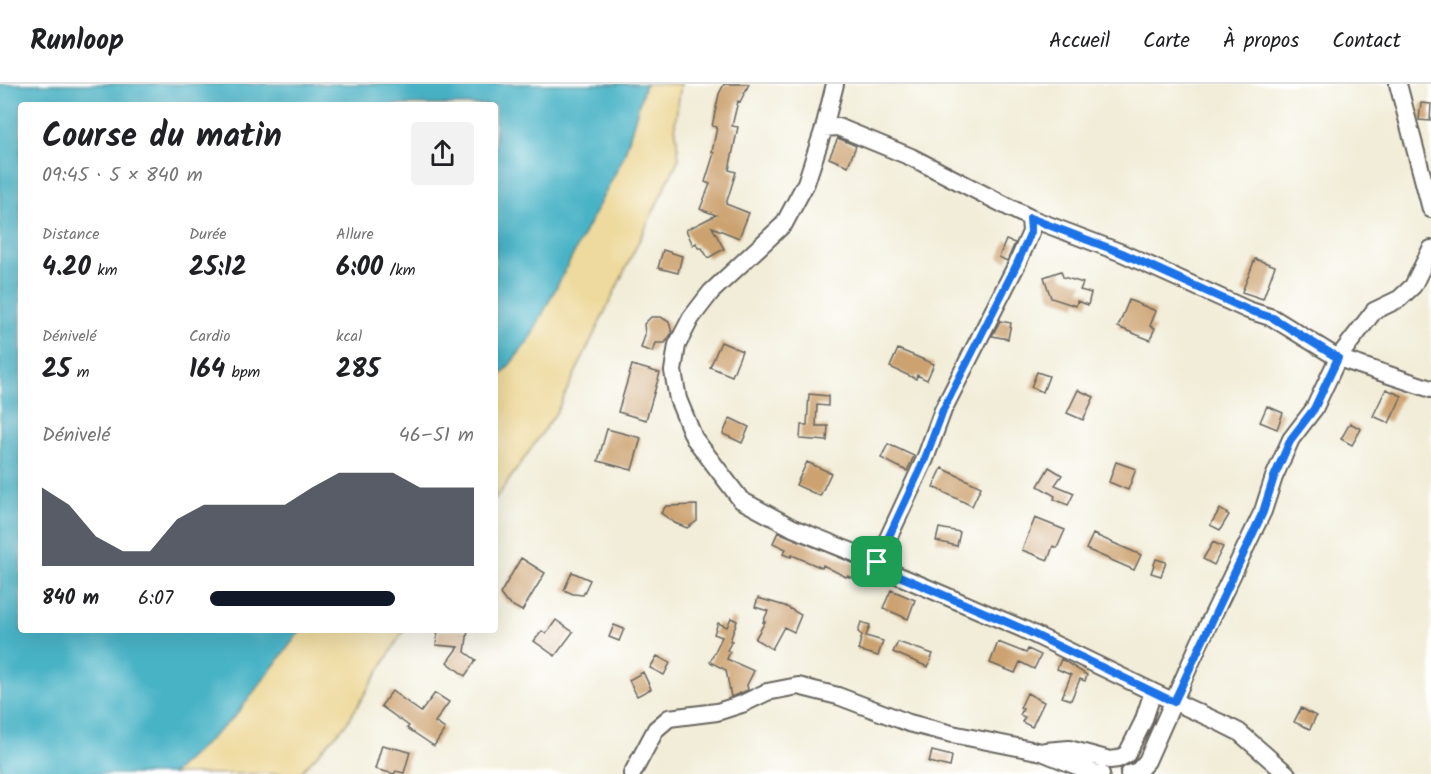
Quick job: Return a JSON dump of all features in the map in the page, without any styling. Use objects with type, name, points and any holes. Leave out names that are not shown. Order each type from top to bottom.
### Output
[{"type":"street","points":[[835,84],[824,128],[806,183],[784,224],[711,292],[691,318],[677,345],[673,371],[678,399],[694,438],[741,500],[793,528],[877,562],[897,575],[1023,629],[1239,732],[1287,774]]},
{"type":"street","points":[[1398,84],[1431,209]]},
{"type":"street","points":[[824,128],[838,127],[910,157],[1030,218],[1122,253],[1248,310],[1273,318],[1338,358],[1431,388]]},
{"type":"street","points":[[877,562],[925,459],[943,410],[1017,264],[1031,232],[1030,218]]},
{"type":"street","points":[[1134,773],[1147,761],[1263,512],[1274,477],[1291,439],[1314,409],[1338,358],[1374,311],[1399,299],[1413,286],[1431,249]]},
{"type":"street","points":[[632,774],[656,729],[669,718],[717,712],[742,704],[767,692],[798,686],[838,696],[909,723],[1042,752],[1101,774]]},
{"type":"street","points":[[1042,752],[1070,749],[1110,760],[1118,759],[1131,747],[1143,722],[1153,692]]},
{"type":"street","points":[[1131,747],[1134,773]]},
{"type":"sand","points":[[645,84],[681,84],[675,124],[679,158],[556,413],[498,496],[498,379],[529,340],[624,156]]},
{"type":"sand","points":[[299,633],[402,633],[347,723],[299,774],[172,774],[236,715]]},
{"type":"water","points":[[0,84],[645,84],[624,156],[529,340],[498,379],[498,102],[18,102],[18,633],[299,633],[236,715],[172,774],[0,774]]},
{"type":"building","points":[[724,84],[749,84],[740,102],[738,101],[732,126],[738,127],[729,170],[736,172],[726,204],[749,213],[739,238],[712,227],[724,249],[708,258],[702,248],[698,248],[696,243],[693,245],[686,230],[716,215],[700,209],[710,184],[705,182],[714,153],[712,152],[717,127],[712,126],[719,94]]},
{"type":"building","points":[[1421,103],[1431,104],[1430,121],[1419,120]]},
{"type":"building","points":[[838,138],[856,146],[848,166],[829,158]]},
{"type":"building","points":[[1006,240],[1015,243],[1007,261],[999,257]]},
{"type":"building","points":[[663,250],[682,256],[678,273],[658,268]]},
{"type":"building","points":[[1255,259],[1275,266],[1263,299],[1242,292]]},
{"type":"building","points":[[1061,271],[1063,277],[1083,283],[1080,290],[1091,293],[1088,305],[1077,301],[1076,306],[1051,298],[1044,277]]},
{"type":"building","points":[[1129,300],[1156,311],[1150,326],[1155,328],[1150,340],[1118,327]]},
{"type":"building","points":[[651,317],[661,317],[669,322],[672,333],[665,343],[656,343],[653,352],[641,348],[645,335],[644,324]]},
{"type":"building","points":[[1000,321],[1011,323],[1008,339],[992,336]]},
{"type":"building","points":[[721,342],[742,351],[732,376],[710,367]]},
{"type":"building","points":[[898,349],[934,364],[927,380],[917,375],[916,379],[890,367]]},
{"type":"building","points":[[632,365],[660,373],[646,420],[618,412]]},
{"type":"building","points":[[1037,372],[1049,376],[1043,392],[1031,387]]},
{"type":"building","points":[[1386,389],[1402,396],[1389,423],[1373,416]]},
{"type":"building","points":[[1078,390],[1094,397],[1083,420],[1067,413]]},
{"type":"building","points":[[809,394],[828,396],[828,406],[817,405],[816,426],[828,426],[827,441],[800,439],[801,425],[807,425]]},
{"type":"building","points":[[1267,406],[1283,413],[1277,429],[1260,422]]},
{"type":"building","points":[[730,418],[749,427],[742,443],[723,434]]},
{"type":"building","points":[[1350,423],[1361,429],[1352,445],[1341,439]]},
{"type":"building","points":[[607,429],[641,438],[632,470],[598,461]]},
{"type":"building","points":[[888,444],[914,456],[907,471],[881,458]]},
{"type":"building","points":[[807,462],[831,473],[820,496],[796,485]]},
{"type":"building","points":[[1116,462],[1136,469],[1128,490],[1109,482]]},
{"type":"building","points":[[1049,467],[1062,475],[1055,485],[1074,493],[1068,505],[1054,499],[1055,496],[1038,486]]},
{"type":"building","points":[[942,468],[981,487],[972,506],[933,487]]},
{"type":"building","points":[[697,505],[697,521],[687,528],[661,513],[666,506]]},
{"type":"building","points":[[1220,509],[1229,515],[1220,530],[1210,525]]},
{"type":"building","points":[[1035,518],[1065,530],[1057,548],[1053,546],[1048,560],[1022,550]]},
{"type":"building","points":[[939,528],[960,532],[957,546],[936,541]]},
{"type":"building","points":[[778,532],[872,571],[867,584],[846,577],[823,565],[822,568],[792,555],[791,557],[783,554],[786,549],[773,543]]},
{"type":"building","points":[[1093,534],[1141,555],[1134,570],[1086,549]]},
{"type":"building","points":[[1213,542],[1223,547],[1214,565],[1203,559]]},
{"type":"building","points":[[521,558],[545,573],[522,611],[506,602],[500,594]]},
{"type":"building","points":[[1156,559],[1166,562],[1161,576],[1151,573]]},
{"type":"building","points":[[572,572],[590,580],[583,595],[564,590]]},
{"type":"building","points":[[891,590],[915,600],[908,619],[883,608]]},
{"type":"building","points":[[758,598],[785,606],[801,615],[794,632],[784,627],[772,649],[755,639],[765,622],[763,622],[768,611],[755,607]]},
{"type":"building","points":[[731,618],[737,621],[727,650],[730,652],[727,659],[754,671],[747,685],[748,690],[731,697],[726,670],[710,662],[722,637],[714,634],[718,623],[727,627]]},
{"type":"building","points":[[556,620],[573,632],[555,656],[534,641],[542,631],[546,634]]},
{"type":"building","points":[[861,622],[870,625],[866,636],[883,641],[878,656],[858,650],[862,635],[858,632]]},
{"type":"building","points":[[614,625],[624,629],[619,641],[609,637]]},
{"type":"building","points":[[438,633],[468,633],[465,652],[476,660],[465,676],[447,662],[458,647],[436,645]]},
{"type":"building","points":[[898,642],[933,654],[928,667],[893,652]]},
{"type":"building","points":[[998,642],[1026,653],[1028,649],[1041,655],[1034,669],[1020,662],[1015,673],[990,663]]},
{"type":"building","points":[[657,656],[670,663],[664,675],[650,668]]},
{"type":"building","points":[[1061,659],[1087,675],[1085,681],[1080,679],[1071,700],[1062,697],[1071,675],[1057,669]]},
{"type":"building","points":[[643,672],[651,689],[637,696],[629,680]]},
{"type":"building","points":[[392,691],[421,712],[435,693],[449,702],[435,722],[445,729],[434,746],[407,728],[409,726],[381,706]]},
{"type":"building","points":[[1027,693],[1044,702],[1032,727],[1022,722],[1025,717],[1020,715],[1023,709],[1020,708]]},
{"type":"building","points":[[1301,708],[1316,716],[1310,729],[1294,722]]},
{"type":"building","points":[[382,745],[410,752],[404,773],[396,771],[394,774],[375,769]]},
{"type":"building","points":[[932,751],[952,756],[950,767],[929,762]]},
{"type":"route","points":[[1030,218],[1122,253],[1248,310],[1273,318],[1338,358],[1314,409],[1291,439],[1274,477],[1263,512],[1199,644],[1174,702],[1023,629],[897,575],[877,562],[925,459],[943,410],[1017,264],[1031,232],[1030,218]]}]
